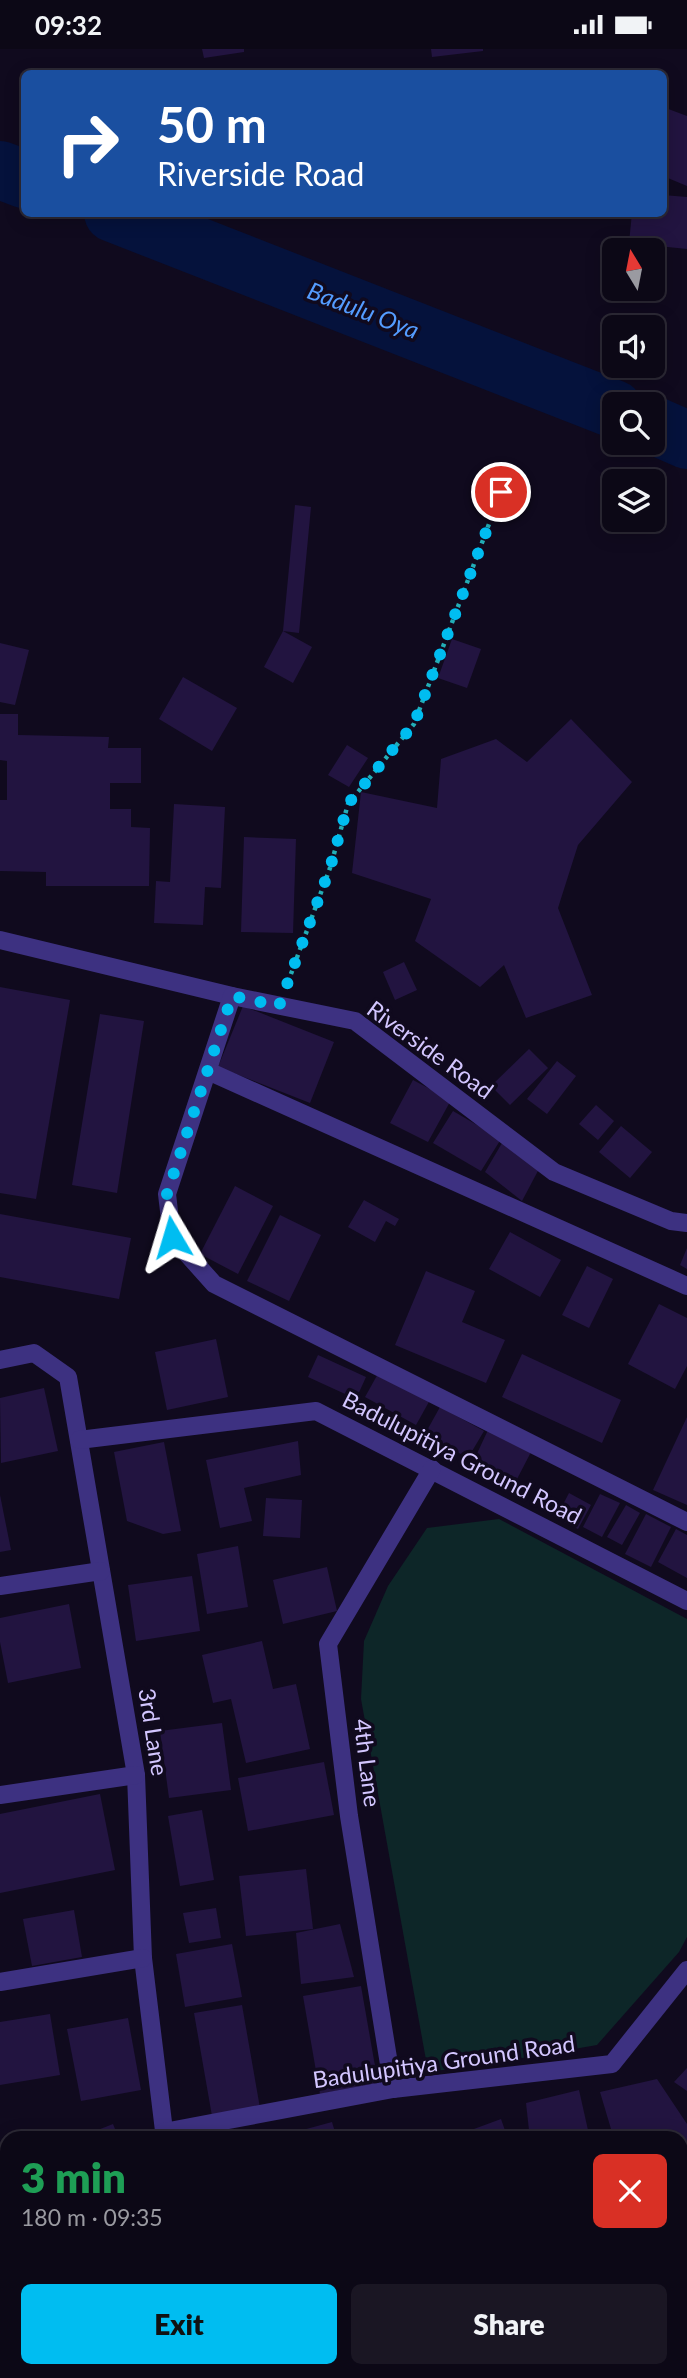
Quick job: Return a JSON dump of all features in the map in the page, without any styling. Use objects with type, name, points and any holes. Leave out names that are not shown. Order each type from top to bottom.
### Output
[{"type":"street","name":"Riverside Road","points":[[0,940],[232,996],[355,1021],[554,1172],[671,1221],[687,1223]]},
{"type":"street","points":[[232,996],[167,1194],[172,1237],[214,1285],[687,1522]]},
{"type":"street","points":[[208,1071],[687,1286]]},
{"type":"street","name":"3rd Lane","points":[[0,1360],[34,1353],[68,1377],[136,1775],[143,1958],[165,2131]]},
{"type":"street","name":"Badulupitiya Ground Road","points":[[79,1440],[316,1411],[687,1601]]},
{"type":"street","name":"4th Lane","points":[[393,2088],[349,1816],[328,1644],[432,1469]]},
{"type":"street","points":[[0,1586],[101,1571]]},
{"type":"street","points":[[0,1795],[136,1775]]},
{"type":"street","points":[[0,1982],[143,1958]]},
{"type":"street","name":"Badulupitiya Ground Road","points":[[184,2131],[393,2088],[612,2064],[687,1971]]},
{"type":"path","points":[[279,1006],[330,868],[348,804],[414,724],[501,492]]},
{"type":"green space","points":[[499,1519],[687,1619],[687,1937],[679,1952],[597,2045],[459,2069],[428,2071],[361,1699],[364,1641],[388,1586],[427,1528]]},
{"type":"building","points":[[202,49],[244,49],[244,52],[204,58]]},
{"type":"building","points":[[431,49],[483,49],[483,51],[432,57]]},
{"type":"building","points":[[667,108],[687,116],[687,186],[667,178]]},
{"type":"building","points":[[667,195],[687,197],[687,249],[665,247],[665,238],[630,238],[632,217],[667,217]]},
{"type":"building","points":[[295,505],[311,507],[299,633],[283,631]]},
{"type":"building","points":[[283,631],[312,647],[293,683],[264,667]]},
{"type":"building","points":[[452,639],[481,649],[467,688],[438,678]]},
{"type":"building","points":[[0,643],[29,650],[15,705],[0,702]]},
{"type":"building","points":[[183,677],[237,708],[212,751],[159,719]]},
{"type":"building","points":[[0,714],[18,714],[18,735],[109,737],[108,748],[141,748],[141,783],[110,783],[110,809],[131,809],[131,827],[150,828],[149,886],[46,886],[46,872],[0,871],[0,800],[7,800],[7,761],[0,760]]},
{"type":"building","points":[[571,719],[632,782],[578,845],[558,908],[592,995],[526,1018],[504,965],[480,987],[415,941],[431,899],[352,873],[361,792],[437,808],[441,759],[496,739],[527,762]]},
{"type":"building","points":[[347,745],[368,758],[349,787],[328,775]]},
{"type":"building","points":[[174,804],[225,807],[221,888],[205,887],[203,925],[154,923],[156,881],[170,882]]},
{"type":"building","points":[[244,837],[296,839],[293,933],[241,932]]},
{"type":"building","points":[[404,962],[417,990],[395,1000],[383,972]]},
{"type":"building","points":[[0,987],[70,1000],[36,1199],[0,1193]]},
{"type":"building","points":[[243,1006],[334,1042],[310,1103],[218,1067]]},
{"type":"building","points":[[100,1014],[144,1021],[117,1193],[72,1185]]},
{"type":"building","points":[[529,1049],[548,1068],[510,1105],[491,1086]]},
{"type":"building","points":[[557,1061],[576,1076],[547,1114],[527,1099]]},
{"type":"building","points":[[413,1080],[451,1100],[428,1142],[390,1123]]},
{"type":"building","points":[[596,1105],[614,1121],[598,1140],[579,1124]]},
{"type":"building","points":[[453,1111],[501,1139],[481,1171],[433,1143]]},
{"type":"building","points":[[621,1126],[652,1152],[630,1178],[599,1152]]},
{"type":"building","points":[[502,1143],[540,1167],[522,1201],[485,1172]]},
{"type":"building","points":[[235,1186],[273,1206],[238,1274],[200,1254]]},
{"type":"building","points":[[364,1200],[399,1219],[395,1226],[386,1221],[375,1242],[348,1227]]},
{"type":"building","points":[[0,1214],[131,1238],[119,1299],[0,1277]]},
{"type":"building","points":[[280,1215],[321,1235],[289,1301],[247,1281]]},
{"type":"building","points":[[510,1232],[561,1260],[540,1297],[489,1269]]},
{"type":"building","points":[[687,1248],[687,1269],[680,1265]]},
{"type":"building","points":[[587,1266],[613,1279],[589,1328],[562,1315]]},
{"type":"building","points":[[426,1271],[475,1291],[462,1322],[505,1340],[486,1383],[395,1345]]},
{"type":"building","points":[[659,1304],[687,1318],[687,1366],[675,1389],[628,1364]]},
{"type":"building","points":[[216,1339],[228,1397],[167,1410],[155,1352]]},
{"type":"building","points":[[522,1354],[621,1400],[602,1443],[502,1397]]},
{"type":"building","points":[[318,1355],[366,1377],[356,1399],[308,1377]]},
{"type":"building","points":[[379,1372],[430,1400],[416,1425],[365,1397]]},
{"type":"building","points":[[44,1388],[58,1451],[1,1463],[0,1398]]},
{"type":"building","points":[[440,1407],[484,1431],[468,1458],[425,1434]]},
{"type":"building","points":[[687,1417],[687,1505],[653,1490]]},
{"type":"building","points":[[488,1430],[531,1452],[516,1481],[474,1460]]},
{"type":"building","points":[[298,1441],[301,1475],[244,1488],[252,1521],[220,1528],[206,1460]]},
{"type":"building","points":[[164,1442],[181,1531],[163,1534],[127,1521],[114,1452]]},
{"type":"building","points":[[569,1493],[591,1505],[578,1529],[556,1518]]},
{"type":"building","points":[[600,1494],[620,1503],[602,1537],[583,1527]]},
{"type":"building","points":[[0,1495],[11,1550],[0,1552]]},
{"type":"building","points":[[266,1498],[302,1500],[300,1538],[263,1536]]},
{"type":"building","points":[[626,1505],[640,1513],[622,1545],[607,1537]]},
{"type":"building","points":[[646,1514],[671,1527],[651,1567],[625,1554]]},
{"type":"building","points":[[676,1529],[687,1535],[687,1578],[658,1562]]},
{"type":"building","points":[[238,1546],[248,1607],[207,1614],[197,1554]]},
{"type":"building","points":[[327,1567],[337,1611],[283,1624],[273,1580]]},
{"type":"building","points":[[192,1576],[200,1631],[136,1641],[128,1585]]},
{"type":"building","points":[[69,1604],[81,1668],[8,1683],[0,1642],[0,1618]]},
{"type":"building","points":[[262,1641],[273,1689],[296,1684],[310,1749],[246,1763],[231,1699],[213,1703],[202,1655]]},
{"type":"building","points":[[222,1723],[231,1790],[169,1798],[160,1731]]},
{"type":"building","points":[[324,1762],[334,1815],[248,1831],[238,1778]]},
{"type":"building","points":[[100,1794],[115,1870],[0,1893],[0,1814]]},
{"type":"building","points":[[202,1810],[214,1880],[180,1886],[168,1816]]},
{"type":"building","points":[[306,1869],[313,1929],[246,1936],[239,1876]]},
{"type":"building","points":[[216,1908],[221,1938],[189,1943],[183,1913]]},
{"type":"building","points":[[74,1910],[82,1957],[32,1966],[23,1919]]},
{"type":"building","points":[[340,1924],[354,1977],[301,1984],[296,1933]]},
{"type":"building","points":[[232,1944],[242,1997],[185,2007],[176,1954]]},
{"type":"building","points":[[361,1986],[378,2083],[320,2094],[303,1996]]},
{"type":"building","points":[[242,2005],[260,2108],[212,2116],[194,2013]]},
{"type":"building","points":[[50,2014],[60,2075],[0,2085],[0,2022]]},
{"type":"building","points":[[128,2018],[141,2090],[81,2101],[67,2029]]},
{"type":"building","points":[[687,2068],[687,2091],[674,2082]]},
{"type":"building","points":[[657,2079],[687,2124],[687,2131],[612,2131],[600,2092]]},
{"type":"building","points":[[579,2090],[588,2131],[529,2131],[526,2103]]},
{"type":"building","points":[[501,2119],[505,2131],[469,2131]]},
{"type":"building","points":[[332,2122],[335,2131],[299,2131]]},
{"type":"building","points":[[113,2124],[116,2131],[95,2131]]},
{"type":"waterway","name":"Badulu Oya","points":[[0,170],[21,178]]},
{"type":"waterway","name":"Badulu Oya","points":[[123,217],[602,404]]},
{"type":"waterway","name":"Badulu Oya","points":[[665,430],[687,440]]},
{"type":"route","points":[[172,1237],[167,1194],[232,996],[279,1006],[330,868],[348,804],[414,724],[501,492]]}]
